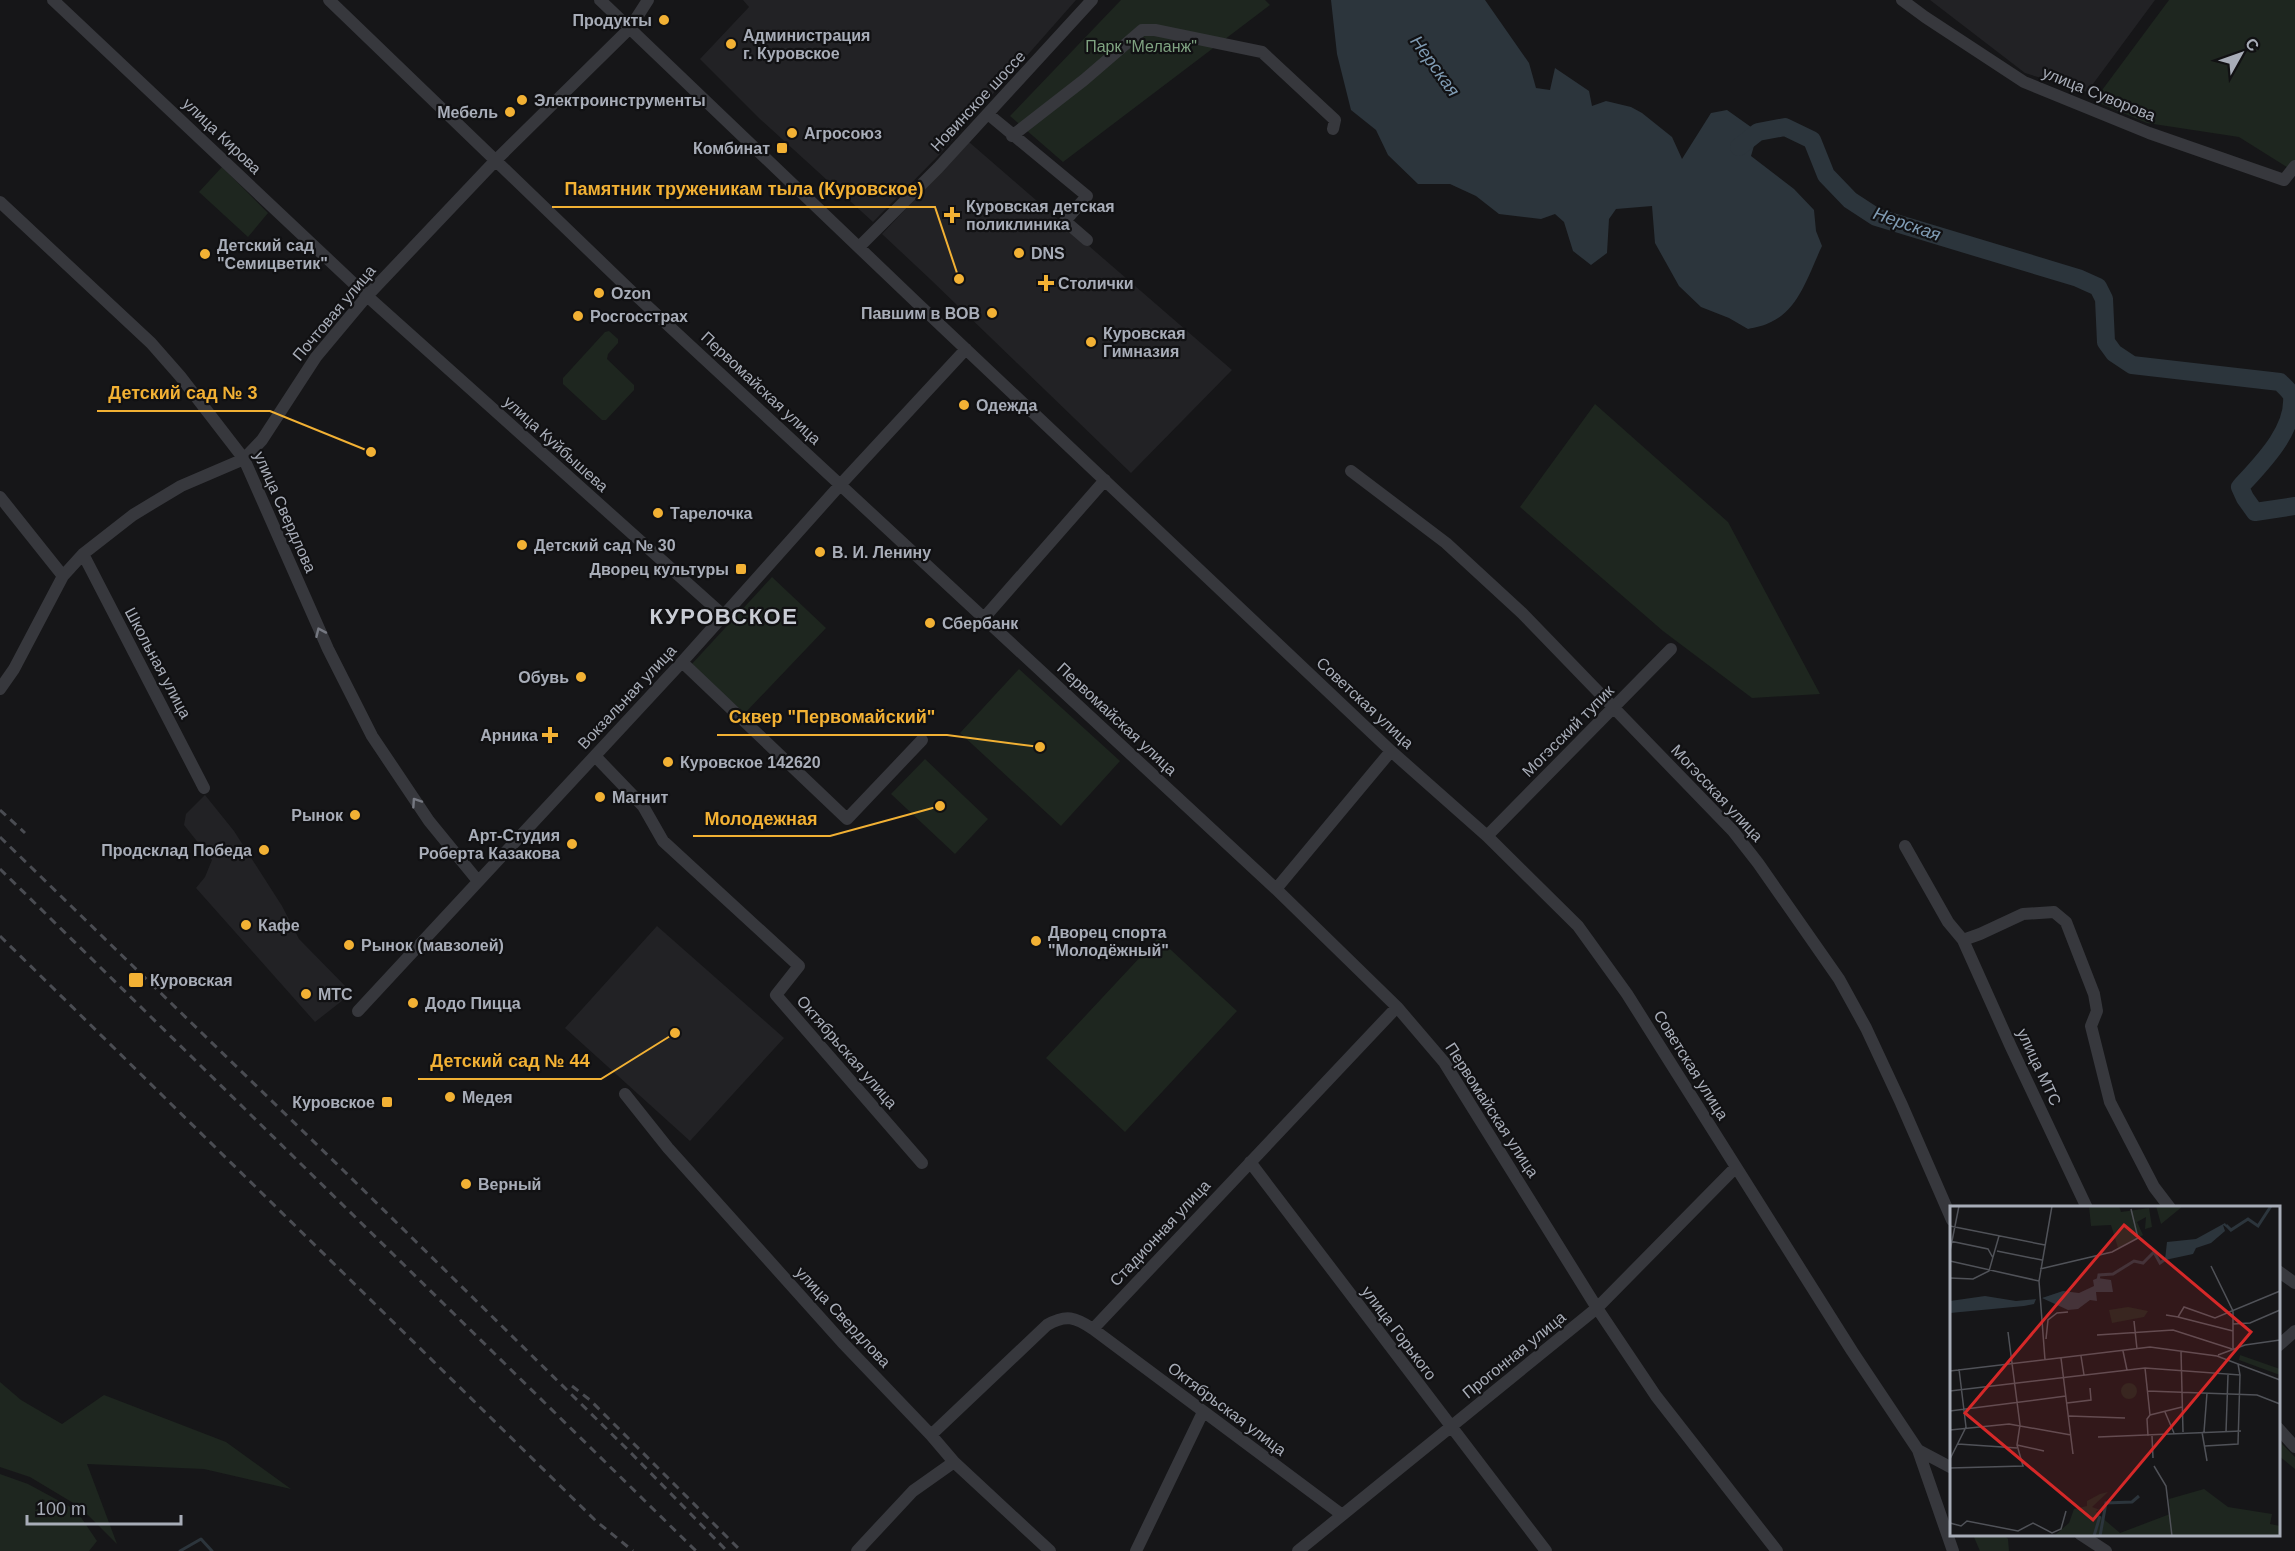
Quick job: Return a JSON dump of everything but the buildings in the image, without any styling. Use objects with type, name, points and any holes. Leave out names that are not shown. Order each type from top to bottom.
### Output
[{"type":"street","name":"улица Кирова","points":[[53,0],[366,296]]},
{"type":"street","name":"Первомайская улица","points":[[329,0],[629,289],[1276,889],[1397,1006],[1444,1062],[1597,1308],[1656,1396],[1777,1551]]},
{"type":"street","name":"Советская улица","points":[[600,0],[1391,751],[1487,836],[1578,926],[1627,994],[1852,1351],[1918,1450],[1953,1551]]},
{"type":"street","name":"Почтовая улица","points":[[0,689],[15,669],[63,576],[82,554],[133,515],[171,492],[244,459],[262,440],[316,357],[366,296],[496,160],[630,28],[648,0]]},
{"type":"street","name":"Новинское шоссе","points":[[860,246],[908,200],[1092,0]]},
{"type":"street","name":"улица Суворова","points":[[1902,0],[2024,82],[2149,133],[2284,180],[2295,166]]},
{"type":"street","points":[[1012,136],[1084,80],[1142,30],[1155,30],[1262,52],[1335,120],[1334,129]]},
{"type":"street","points":[[988,114],[1087,196],[1065,221],[1086,240]]},
{"type":"street","name":"улица Свердлова","points":[[0,202],[151,343],[180,376],[244,459],[328,649],[372,736],[429,821],[478,881]]},
{"type":"street","name":"улица Куйбышева","points":[[366,296],[724,616]]},
{"type":"street","name":"Вокзальная улица","points":[[358,1011],[682,662],[841,484],[966,349]]},
{"type":"street","name":"Могэсская улица","points":[[1351,471],[1446,543],[1522,613],[1733,831],[1839,979],[1866,1028],[1950,1216]]},
{"type":"street","points":[[984,618],[1104,480]]},
{"type":"street","points":[[0,497],[63,576]]},
{"type":"street","name":"Школьная улица","points":[[82,554],[204,788]]},
{"type":"street","name":"Могэсский тупик","points":[[1487,836],[1671,649]]},
{"type":"street","points":[[682,662],[848,819],[922,740]]},
{"type":"street","points":[[1276,889],[1391,751]]},
{"type":"street","name":"Октябрьская улица","points":[[595,756],[643,806],[663,841],[799,966],[776,995],[922,1163]]},
{"type":"street","name":"улица МТС","points":[[1905,846],[1948,922],[1964,940],[2011,1047],[2086,1206]]},
{"type":"street","points":[[1964,940],[2023,914],[2054,912],[2066,922],[2094,994],[2097,1011],[2091,1026],[2110,1102],[2154,1186],[2169,1206]]},
{"type":"street","name":"Стадионная улица","points":[[1093,1329],[1397,1006]]},
{"type":"street","name":"улица Свердлова","points":[[625,1094],[668,1148],[832,1332],[954,1462],[1050,1551]]},
{"type":"street","name":"улица Горького","points":[[1250,1162],[1546,1551]]},
{"type":"street","name":"Прогонная улица","points":[[1298,1551],[1597,1308],[1736,1167]]},
{"type":"street","points":[[2280,1272],[2295,1283]]},
{"type":"street","points":[[931,1435],[1047,1324],[1057,1318],[1077,1318],[1093,1329]]},
{"type":"street","name":"Октябрьская улица","points":[[1093,1329],[1341,1514]]},
{"type":"street","points":[[2280,1344],[2295,1331]]},
{"type":"street","points":[[1136,1551],[1203,1412]]},
{"type":"street","points":[[2280,1430],[2295,1447]]},
{"type":"street","points":[[1918,1450],[1950,1467]]},
{"type":"street","points":[[857,1551],[913,1491],[954,1462]]},
{"type":"street","points":[[2083,1536],[2106,1551]]},
{"type":"shaded area","points":[[743,0],[1076,0],[939,155],[873,222],[760,119],[700,59],[749,7]]},
{"type":"shaded area","points":[[1930,0],[2155,0],[2087,92],[2025,73]]},
{"type":"shaded area","points":[[969,142],[1232,370],[1131,473],[882,234]]},
{"type":"shaded area","points":[[205,795],[234,831],[282,906],[299,939],[352,993],[315,1022],[196,888],[205,877],[212,860],[184,825],[186,814]]},
{"type":"shaded area","points":[[657,926],[784,1038],[690,1141],[565,1028]]},
{"type":"green space","name":"Парк \"Меланж\"","points":[[1121,0],[1265,0],[1270,5],[1063,162],[1010,116]]},
{"type":"green space","points":[[2169,0],[2295,0],[2295,172],[2239,137],[2147,123],[2094,101]]},
{"type":"green space","points":[[222,167],[268,213],[248,237],[199,192]]},
{"type":"green space","points":[[609,331],[618,339],[618,343],[608,354],[607,359],[634,385],[634,390],[606,420],[602,420],[563,384],[563,378],[605,332]]},
{"type":"green space","points":[[1595,404],[1728,522],[1820,694],[1752,698],[1663,631],[1520,507]]},
{"type":"green space","points":[[772,577],[826,628],[745,713],[690,666]]},
{"type":"green space","points":[[1019,669],[1120,761],[1061,826],[960,733]]},
{"type":"green space","points":[[925,759],[988,819],[955,854],[891,794]]},
{"type":"green space","points":[[1158,938],[1237,1011],[1125,1132],[1046,1058]]},
{"type":"green space","points":[[0,1382],[21,1400],[62,1424],[104,1395],[226,1442],[291,1489],[204,1469],[87,1464],[117,1544],[80,1507],[30,1477],[0,1467]]},
{"type":"green space","points":[[2280,1442],[2295,1457],[2295,1469],[2280,1457]]},
{"type":"green space","points":[[0,1474],[28,1484],[76,1510],[97,1541],[89,1551],[0,1551]]},
{"type":"green space","points":[[1973,1536],[2005,1536],[2008,1539],[2009,1551],[1980,1551]]},
{"type":"water","points":[[1331,0],[1485,0],[1529,63],[1536,88],[1550,90],[1555,68],[1589,91],[1592,106],[1606,101],[1631,107],[1642,113],[1672,137],[1682,159],[1711,113],[1727,110],[1758,132],[1751,156],[1794,189],[1814,210],[1816,231],[1822,246],[1796,299],[1781,316],[1766,324],[1748,329],[1729,318],[1701,307],[1679,286],[1655,243],[1652,206],[1616,209],[1609,219],[1607,253],[1591,265],[1573,251],[1564,222],[1555,214],[1541,219],[1499,214],[1476,196],[1450,184],[1418,184],[1388,155],[1376,130],[1351,110],[1337,54]]},
{"type":"waterway","name":"Нерская","points":[[1739,147],[1758,132],[1785,127],[1812,140],[1826,175],[1850,200],[1876,217],[2078,278],[2098,287],[2104,299],[2106,342],[2114,353],[2132,365],[2280,382],[2292,396],[2288,422],[2275,446],[2240,487],[2255,512],[2295,506]]},
{"type":"waterway","points":[[180,1551],[201,1539],[212,1551]]},
{"type":"railway","points":[[0,810],[25,833]]},
{"type":"railway","points":[[0,837],[344,1171],[629,1451],[727,1551]]},
{"type":"railway","points":[[0,869],[696,1551]]},
{"type":"railway","points":[[0,936],[596,1521],[633,1551]]},
{"type":"railway","points":[[572,1386],[590,1400],[741,1551]]},
{"type":"place","name":"Продукты","points":[[664,20]]},
{"type":"place","name":"Администрация г. Куровское","points":[[731,44]]},
{"type":"place","name":"Электроинструменты","points":[[522,100]]},
{"type":"place","name":"Мебель","points":[[510,112]]},
{"type":"place","name":"Агросоюз","points":[[792,133]]},
{"type":"place","name":"Комбинат","points":[[782,148]]},
{"type":"place","name":"Куровская детская поликлиника","points":[[952,215]]},
{"type":"place","name":"DNS","points":[[1019,253]]},
{"type":"place","name":"Детский сад \"Семицветик\"","points":[[205,254]]},
{"type":"place","name":"Памятник труженикам тыла (Куровское)","points":[[959,279]]},
{"type":"place","name":"Столички","points":[[1046,283]]},
{"type":"place","name":"Ozon","points":[[599,293]]},
{"type":"place","name":"Павшим в ВОВ","points":[[992,313]]},
{"type":"place","name":"Росгосстрах","points":[[578,316]]},
{"type":"place","name":"Куровская Гимназия","points":[[1091,342]]},
{"type":"place","name":"Одежда","points":[[964,405]]},
{"type":"place","name":"Детский сад № 3","points":[[371,452]]},
{"type":"place","name":"Тарелочка","points":[[658,513]]},
{"type":"place","name":"Детский сад № 30","points":[[522,545]]},
{"type":"place","name":"В. И. Ленину","points":[[820,552]]},
{"type":"place","name":"Дворец культуры","points":[[741,569]]},
{"type":"place","name":"Сбербанк","points":[[930,623]]},
{"type":"place","name":"Обувь","points":[[581,677]]},
{"type":"place","name":"Арника","points":[[550,735]]},
{"type":"place","name":"Сквер \"Первомайский\"","points":[[1040,747]]},
{"type":"place","name":"Куровское 142620","points":[[668,762]]},
{"type":"place","name":"Магнит","points":[[600,797]]},
{"type":"place","name":"Молодежная","points":[[940,806]]},
{"type":"place","name":"Рынок","points":[[355,815]]},
{"type":"place","name":"Арт-Студия Роберта Казакова","points":[[572,844]]},
{"type":"place","name":"Продсклад Победа","points":[[264,850]]},
{"type":"place","name":"Кафе","points":[[246,925]]},
{"type":"place","name":"Дворец спорта \"Молодёжный\"","points":[[1036,941]]},
{"type":"place","name":"Рынок (мавзолей)","points":[[349,945]]},
{"type":"place","name":"Куровская","points":[[136,980]]},
{"type":"place","name":"МТС","points":[[306,994]]},
{"type":"place","name":"Додо Пицца","points":[[413,1003]]},
{"type":"place","name":"Детский сад № 44","points":[[675,1033]]},
{"type":"place","name":"Медея","points":[[450,1097]]},
{"type":"place","name":"Куровское","points":[[387,1102]]},
{"type":"place","name":"Верный","points":[[466,1184]]},
{"type":"district","name":"КУРОВСКОЕ","points":[[724,616]]}]
